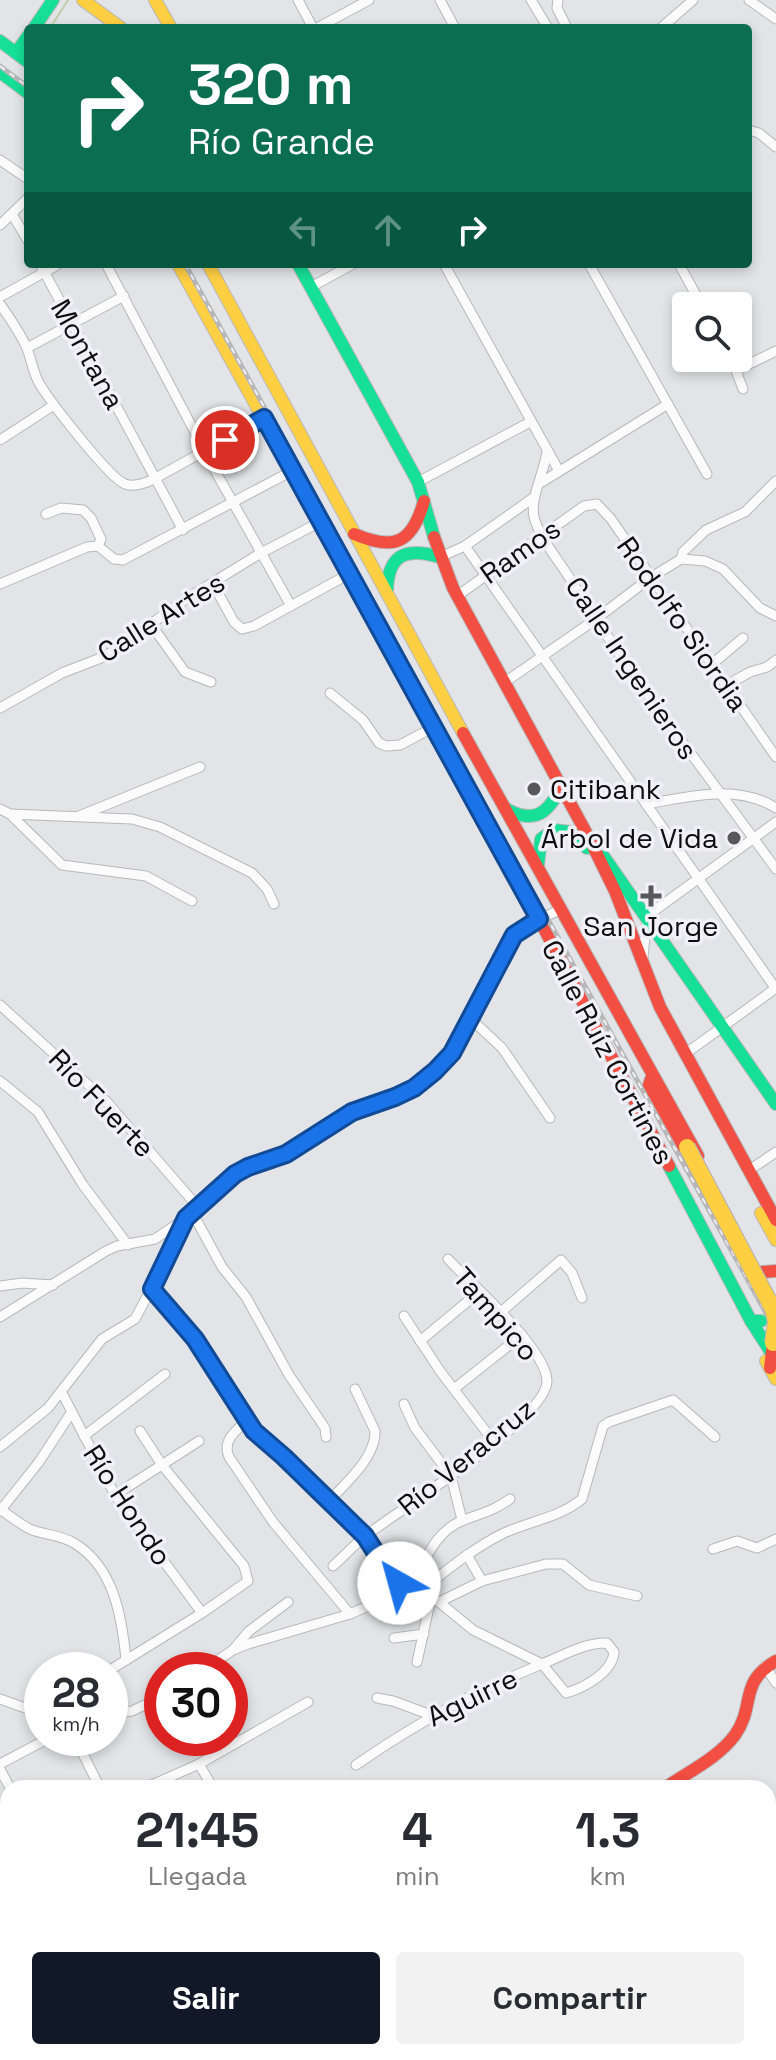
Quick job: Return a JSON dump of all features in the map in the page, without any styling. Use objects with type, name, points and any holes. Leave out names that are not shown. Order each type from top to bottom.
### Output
[{"type":"main road","points":[[37,24],[53,0]]},
{"type":"main road","points":[[83,0],[116,24]]},
{"type":"main road","points":[[155,0],[169,24]]},
{"type":"main road","points":[[0,41],[22,57]]},
{"type":"main road","points":[[0,72],[24,90]]},
{"type":"main road","name":"Calle Ruíz Cortines","points":[[180,268],[769,1340]]},
{"type":"main road","points":[[210,268],[538,868],[653,1074],[769,1272],[769,1340]]},
{"type":"main road","points":[[300,268],[418,482],[440,557],[457,596],[588,836],[643,960],[660,1007],[667,1040],[700,1106],[776,1240]]},
{"type":"main road","points":[[387,591],[388,571],[416,527],[424,500]]},
{"type":"main road","points":[[354,534],[377,544],[440,557]]},
{"type":"main road","points":[[506,809],[517,816],[537,816],[550,807],[562,786]]},
{"type":"main road","points":[[538,868],[541,839],[556,828],[564,827],[572,831],[594,858],[614,902],[626,919]]},
{"type":"main road","points":[[588,836],[776,1104]]},
{"type":"main road","points":[[660,1007],[776,1220]]},
{"type":"main road","points":[[653,1074],[657,1090],[687,1147],[769,1340]]},
{"type":"main road","points":[[653,1074],[648,1088],[769,1340]]},
{"type":"main road","points":[[681,1780],[733,1736],[739,1726],[752,1679],[771,1663]]},
{"type":"street","points":[[298,0],[313,24]]},
{"type":"street","points":[[323,24],[369,0]]},
{"type":"street","points":[[440,0],[453,24]]},
{"type":"street","points":[[531,0],[546,24]]},
{"type":"street","points":[[666,24],[693,0]]},
{"type":"street","points":[[749,0],[776,19]]},
{"type":"street","points":[[558,4],[566,24]]},
{"type":"street","points":[[752,131],[776,147]]},
{"type":"street","points":[[0,160],[24,176]]},
{"type":"street","points":[[0,225],[24,202]]},
{"type":"street","points":[[12,214],[24,234]]},
{"type":"street","points":[[0,297],[42,268]]},
{"type":"street","name":"Montana","points":[[42,268],[183,530]]},
{"type":"street","points":[[108,268],[291,606]]},
{"type":"street","points":[[311,287],[346,268]]},
{"type":"street","points":[[446,268],[559,471]]},
{"type":"street","points":[[591,268],[707,474]]},
{"type":"street","points":[[681,268],[694,292]]},
{"type":"street","points":[[27,348],[124,296]]},
{"type":"street","points":[[0,304],[27,348],[38,382],[106,467],[125,484],[135,485],[154,479],[264,418]]},
{"type":"street","points":[[752,363],[776,351]]},
{"type":"street","points":[[738,372],[743,389]]},
{"type":"street","points":[[541,483],[668,404]]},
{"type":"street","points":[[0,440],[54,405]]},
{"type":"street","points":[[418,482],[530,422]]},
{"type":"street","points":[[440,557],[465,546],[533,498],[541,483],[547,452]]},
{"type":"street","points":[[0,584],[87,547],[98,546],[114,559],[123,560],[292,471]]},
{"type":"street","points":[[681,559],[683,552],[706,530],[745,512],[776,481]]},
{"type":"street","name":"Calle Ingenieros","points":[[533,498],[534,515],[543,535],[596,619],[776,869]]},
{"type":"street","name":"Rodolfo Siordia","points":[[584,506],[591,503],[602,508],[776,757]]},
{"type":"street","name":"Ramos","points":[[457,596],[584,506]]},
{"type":"street","points":[[46,514],[61,508],[83,510],[91,518],[101,539],[98,546]]},
{"type":"street","name":"Calle Artes","points":[[0,708],[62,673],[106,656],[150,623],[261,553],[320,522]]},
{"type":"street","points":[[465,546],[776,988],[685,1054]]},
{"type":"street","points":[[505,682],[681,559],[705,561],[723,569],[760,608],[776,616]]},
{"type":"street","points":[[213,584],[234,622],[242,629],[254,626],[349,574]]},
{"type":"street","points":[[150,623],[181,668],[211,682]]},
{"type":"street","points":[[711,665],[743,638]]},
{"type":"street","points":[[725,686],[776,660]]},
{"type":"street","points":[[330,693],[363,720],[379,743],[386,746],[400,745],[434,727]]},
{"type":"street","points":[[76,817],[200,767]]},
{"type":"street","points":[[646,804],[719,793],[764,800],[776,808]]},
{"type":"street","points":[[5,812],[132,819],[171,831],[252,873],[267,889],[274,904]]},
{"type":"street","points":[[5,812],[62,865],[146,876],[192,901]]},
{"type":"street","points":[[643,960],[647,916],[776,822]]},
{"type":"street","points":[[0,1317],[106,1251],[155,1239],[248,1167],[286,1154],[352,1112],[414,1088],[452,1053],[514,935],[561,909]]},
{"type":"street","name":"Río Fuerte","points":[[0,1005],[106,1101],[192,1212],[222,1267],[246,1297],[289,1375],[325,1428],[326,1437]]},
{"type":"street","points":[[471,1019],[502,1048],[550,1118]]},
{"type":"street","points":[[0,1081],[38,1112],[83,1185],[128,1245]]},
{"type":"street","points":[[748,1171],[776,1152]]},
{"type":"street","points":[[0,1447],[62,1393],[102,1339],[135,1319],[192,1212]]},
{"type":"street","name":"Tampico","points":[[448,1259],[522,1335],[544,1370]]},
{"type":"street","points":[[501,1312],[561,1260],[572,1273],[582,1298]]},
{"type":"street","points":[[0,1286],[30,1283],[53,1285]]},
{"type":"street","points":[[152,1289],[195,1339],[247,1421],[365,1536],[376,1553],[410,1590],[435,1600],[473,1630],[542,1664]]},
{"type":"street","points":[[420,1341],[479,1292]]},
{"type":"street","points":[[404,1316],[494,1442]]},
{"type":"street","points":[[454,1389],[522,1335]]},
{"type":"street","name":"Río Veracruz","points":[[333,1566],[365,1536],[494,1442],[537,1402],[547,1385],[544,1370]]},
{"type":"street","points":[[84,1436],[165,1374]]},
{"type":"street","points":[[329,1501],[365,1459],[376,1437],[355,1389]]},
{"type":"street","name":"Río Hondo","points":[[62,1393],[115,1495],[202,1613]]},
{"type":"street","points":[[233,1650],[350,1614],[410,1590],[502,1534],[555,1515],[582,1499],[601,1431],[609,1422],[673,1400],[715,1437]]},
{"type":"street","points":[[404,1404],[415,1428],[451,1476],[462,1520]]},
{"type":"street","points":[[71,1413],[39,1462],[0,1510],[31,1530],[72,1541],[98,1563],[115,1598],[125,1652]]},
{"type":"street","points":[[247,1421],[233,1434],[227,1446],[229,1457],[268,1515],[350,1614]]},
{"type":"street","points":[[128,1659],[248,1581],[244,1566],[162,1465],[140,1431]]},
{"type":"street","points":[[115,1495],[199,1441]]},
{"type":"street","points":[[410,1590],[437,1540],[462,1520],[487,1513],[510,1499]]},
{"type":"street","points":[[713,1549],[733,1541],[757,1548],[776,1539]]},
{"type":"street","points":[[467,1555],[482,1581]]},
{"type":"street","points":[[435,1600],[482,1581],[546,1564],[563,1564],[589,1585],[637,1596]]},
{"type":"street","points":[[417,1662],[435,1600]]},
{"type":"street","points":[[230,1652],[249,1631],[288,1602]]},
{"type":"street","points":[[394,1638],[424,1634]]},
{"type":"street","name":"Aguirre","points":[[356,1765],[431,1715],[542,1664],[596,1643],[611,1646],[614,1657],[598,1676],[567,1693],[542,1664]]},
{"type":"street","points":[[771,1663],[776,1683]]},
{"type":"street","points":[[377,1698],[431,1715]]},
{"type":"street","points":[[0,1699],[24,1708]]},
{"type":"street","points":[[163,1780],[199,1764],[308,1702]]},
{"type":"street","points":[[0,1769],[24,1754]]},
{"type":"street","points":[[84,1756],[96,1780]]},
{"type":"street","points":[[199,1764],[208,1780]]},
{"type":"waterway","points":[[53,24],[68,0]]},
{"type":"railway","points":[[0,66],[24,84]]},
{"type":"railway","points":[[187,268],[776,1331]]},
{"type":"traffic: fast","points":[[37,24],[53,0]]},
{"type":"traffic: fast","points":[[0,41],[24,59]]},
{"type":"traffic: fast","points":[[16,53],[24,42]]},
{"type":"traffic: fast","points":[[0,72],[24,90]]},
{"type":"traffic: fast","points":[[300,268],[418,482],[434,537]]},
{"type":"traffic: fast","points":[[387,591],[391,569],[401,556],[418,553],[440,557]]},
{"type":"traffic: fast","points":[[506,809],[525,816],[540,814],[562,786]]},
{"type":"traffic: fast","points":[[538,865],[541,839],[554,830],[571,832],[587,848]]},
{"type":"traffic: fast","points":[[604,857],[776,1104]]},
{"type":"traffic: fast","points":[[669,1166],[751,1321],[774,1357]]},
{"type":"traffic: fast","points":[[751,1321],[761,1321]]},
{"type":"traffic: slow","points":[[83,0],[116,24]]},
{"type":"traffic: slow","points":[[155,0],[169,24]]},
{"type":"traffic: slow","points":[[180,268],[355,584]]},
{"type":"traffic: slow","points":[[210,268],[463,733]]},
{"type":"traffic: slow","points":[[687,1147],[773,1309],[776,1322],[773,1343]]},
{"type":"traffic: slow","points":[[761,1213],[776,1240]]},
{"type":"traffic: slow","points":[[766,1361],[776,1379]]},
{"type":"traffic: jam","points":[[354,534],[380,542],[400,540],[414,527],[424,501]]},
{"type":"traffic: jam","points":[[434,537],[453,588],[615,891],[660,1007],[776,1220]]},
{"type":"traffic: jam","points":[[355,584],[539,919],[669,1166]]},
{"type":"traffic: jam","points":[[463,733],[698,1156]]},
{"type":"traffic: jam","points":[[651,1079],[648,1088],[690,1165]]},
{"type":"traffic: jam","points":[[762,1272],[776,1271]]},
{"type":"traffic: jam","points":[[770,1368],[773,1343]]},
{"type":"traffic: jam","points":[[677,1780],[711,1758],[735,1735],[745,1714],[752,1686],[764,1669],[776,1661]]},
{"type":"place","name":"Citibank","points":[[534,789]]},
{"type":"place","name":"Árbol de Vida","points":[[734,838]]},
{"type":"place","name":"San Jorge","points":[[651,896]]},
{"type":"route","points":[[225,440],[264,418],[539,919],[514,935],[452,1053],[435,1071],[414,1088],[352,1112],[286,1154],[235,1174],[186,1218],[152,1289],[185,1325],[254,1431],[365,1536],[397,1575],[399,1583]]}]
